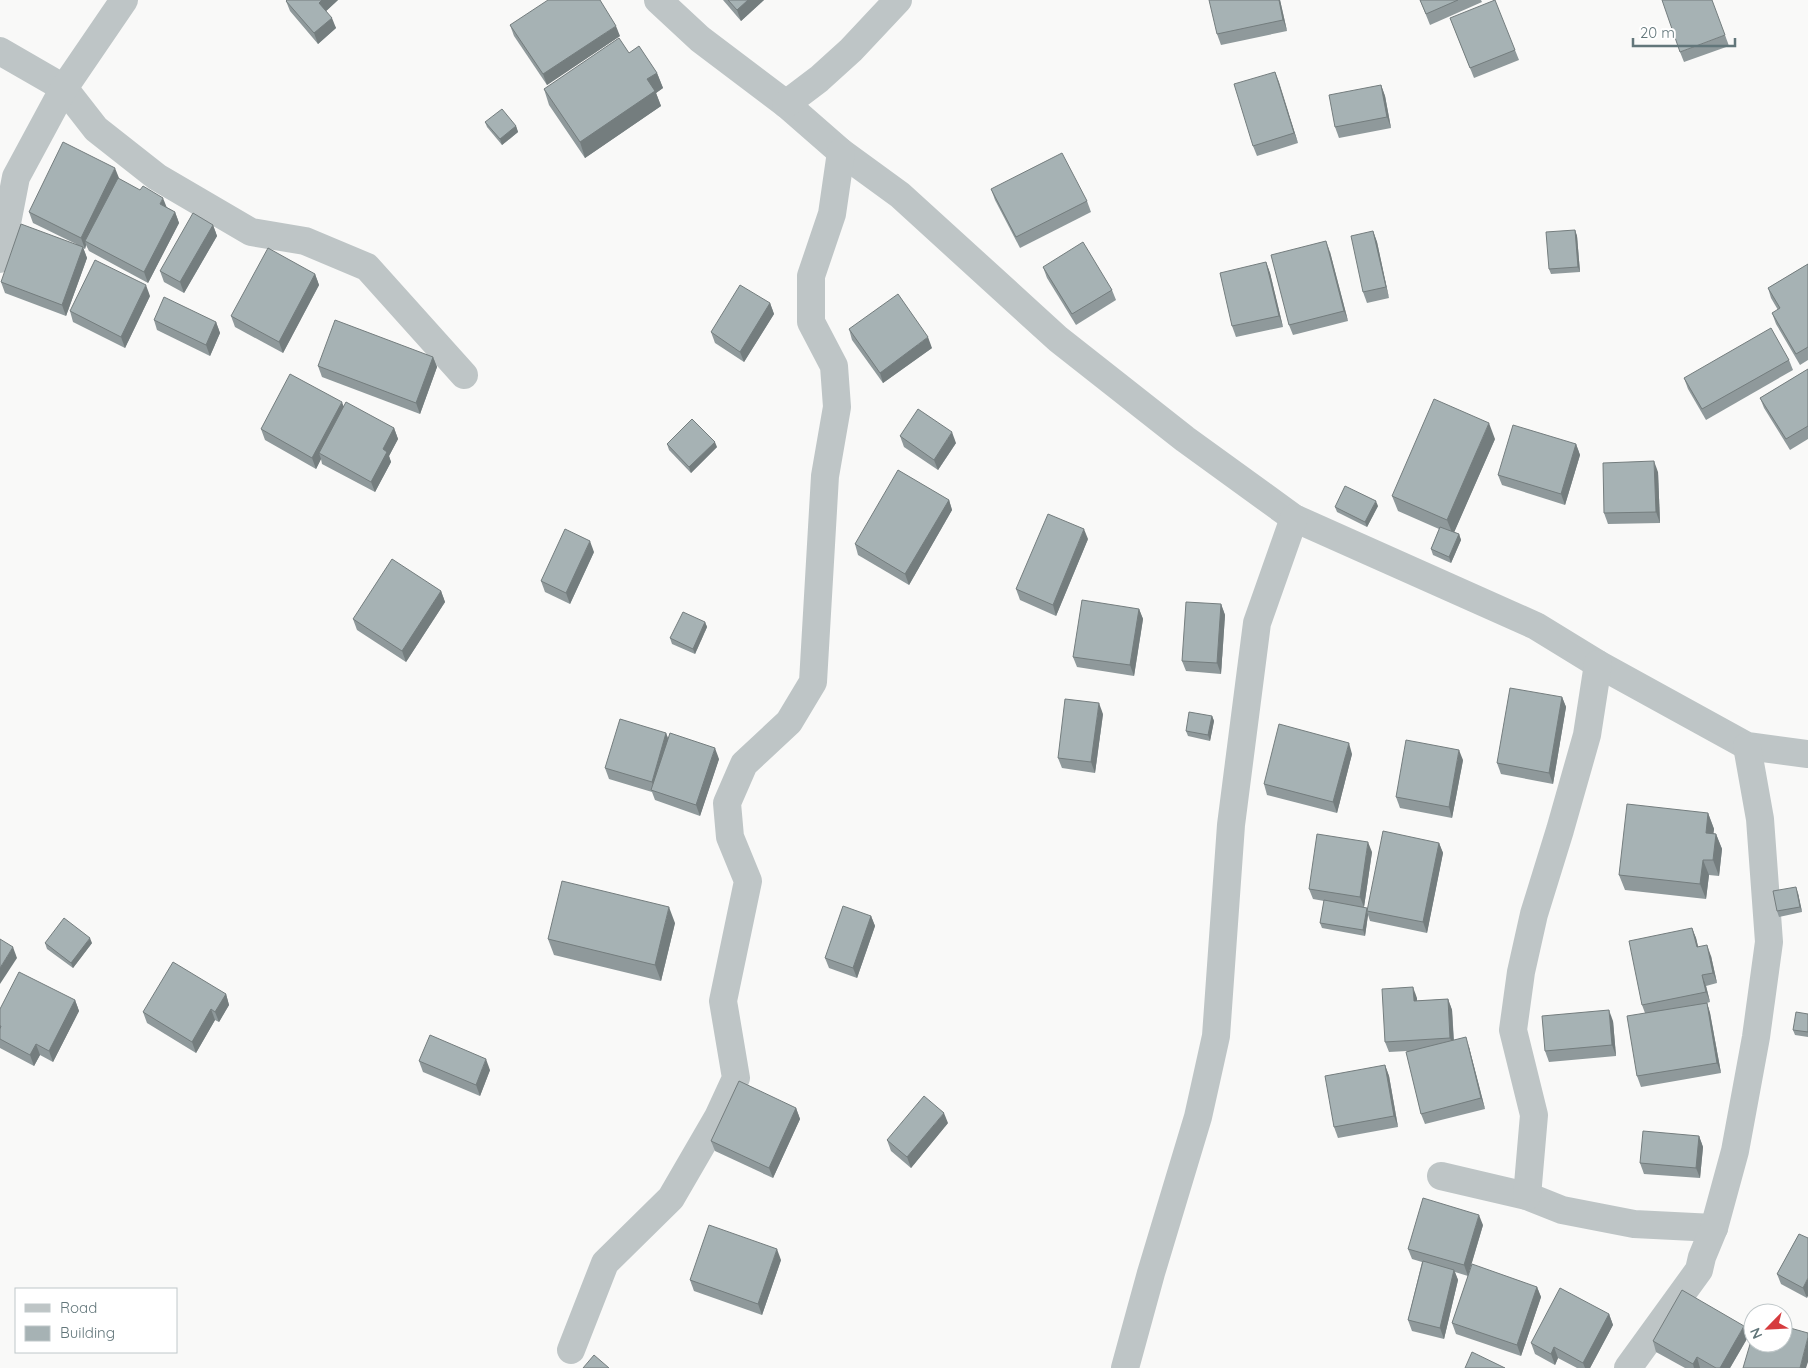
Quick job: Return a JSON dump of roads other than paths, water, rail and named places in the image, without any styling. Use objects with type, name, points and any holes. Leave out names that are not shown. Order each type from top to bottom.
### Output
[{"type":"street","points":[[0,259],[16,178],[64,88],[124,0]]},
{"type":"street","points":[[658,0],[700,39],[786,104],[841,152],[900,195],[1058,339],[1185,439],[1294,518],[1536,626],[1598,664],[1747,746],[1808,754]]},
{"type":"street","points":[[786,104],[819,79],[851,50],[898,0]]},
{"type":"street","points":[[0,51],[64,88],[96,130],[157,177],[251,232],[305,241],[367,267],[464,375]]},
{"type":"street","points":[[571,1350],[605,1264],[671,1198],[718,1117],[736,1078],[722,1001],[748,881],[730,836],[727,803],[744,764],[789,722],[813,682],[825,476],[837,406],[834,366],[811,322],[811,276],[832,214],[841,152]]},
{"type":"street","points":[[1125,1368],[1151,1273],[1198,1118],[1216,1036],[1231,825],[1257,623],[1294,518]]},
{"type":"street","points":[[1527,1196],[1534,1115],[1513,1030],[1534,914],[1587,735],[1598,664]]},
{"type":"street","points":[[1628,1368],[1699,1270],[1702,1257],[1714,1228],[1735,1151],[1756,1036],[1769,942],[1760,819],[1747,746]]},
{"type":"street","points":[[1440,1176],[1527,1196],[1562,1210],[1634,1224],[1714,1228]]}]
